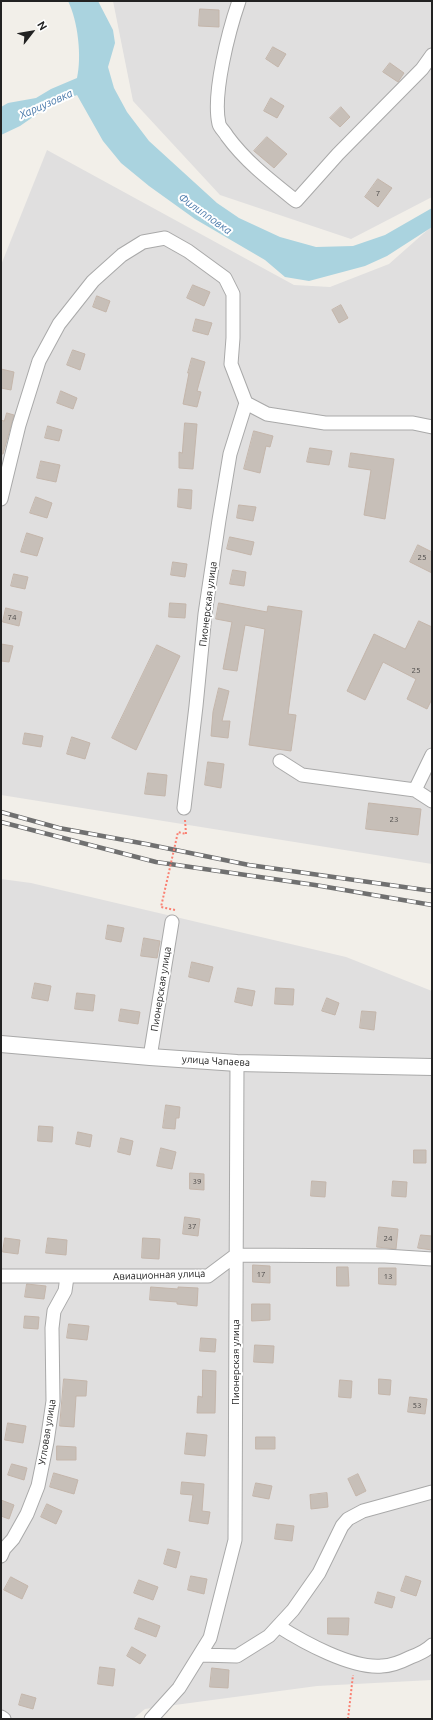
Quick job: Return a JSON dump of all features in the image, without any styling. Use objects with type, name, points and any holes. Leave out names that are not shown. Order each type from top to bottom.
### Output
[{"type":"street","points":[[239,1],[231,24],[218,93],[219,125],[253,166],[296,201],[338,154],[422,69],[432,55]]},
{"type":"street","points":[[1,499],[19,425],[39,361],[59,324],[93,281],[122,255],[143,242],[165,238],[188,251],[226,278],[233,294],[233,338],[231,364],[246,403],[267,414],[325,423],[413,423],[432,427]]},
{"type":"street","name":"Пионерская улица","points":[[184,808],[205,614],[219,520],[230,454],[246,403]]},
{"type":"street","points":[[415,790],[432,755]]},
{"type":"street","points":[[280,761],[302,775],[415,790],[432,800]]},
{"type":"street","name":"Пионерская улица","points":[[150,1058],[173,916]]},
{"type":"street","name":"улица Чапаева","points":[[1,1044],[150,1058],[237,1063],[432,1067]]},
{"type":"street","name":"Пионерская улица","points":[[151,1719],[179,1688],[210,1638],[235,1540],[237,1063]]},
{"type":"street","points":[[236,1255],[385,1256],[432,1259]]},
{"type":"street","name":"Авиационная улица","points":[[1,1276],[208,1276],[236,1255]]},
{"type":"street","name":"Угловая улица","points":[[1,1556],[4,1549],[13,1539],[27,1514],[38,1486],[48,1442],[53,1401],[52,1328],[54,1312],[65,1291],[67,1277]]},
{"type":"street","points":[[200,1655],[236,1656],[269,1636],[293,1610],[319,1573],[342,1526],[348,1519],[363,1512],[432,1492]]},
{"type":"street","points":[[278,1626],[294,1637],[354,1664],[382,1666],[426,1651],[432,1645]]},
{"type":"path","points":[[173,916],[161,907],[178,832],[186,834]]},
{"type":"path","points":[[348,1719],[354,1664]]},
{"type":"shaded area","points":[[113,1],[432,1],[432,197],[351,239],[220,195],[133,101]]},
{"type":"shaded area","points":[[47,150],[294,285],[330,287],[389,264],[432,226],[432,864],[1,795],[1,265]]},
{"type":"shaded area","points":[[1,879],[31,883],[346,957],[432,991],[432,1680],[317,1686],[145,1709],[133,1719],[1,1719]]},
{"type":"water","points":[[68,1],[98,1],[113,30],[115,43],[108,67],[114,88],[127,112],[149,141],[217,203],[239,218],[280,237],[316,247],[353,246],[385,235],[432,208],[432,227],[387,256],[365,266],[309,281],[285,277],[265,260],[195,219],[149,186],[121,163],[103,141],[77,95],[46,108],[20,126],[1,135],[1,107],[8,103],[36,98],[51,89],[77,78],[79,50],[77,29]]},
{"type":"building","points":[[200,9],[219,10],[219,27],[199,26]]},
{"type":"building","points":[[273,47],[286,54],[278,67],[266,59]]},
{"type":"building","points":[[390,63],[404,73],[398,82],[383,72]]},
{"type":"building","points":[[271,98],[284,106],[277,118],[264,111]]},
{"type":"building","points":[[341,107],[350,117],[340,127],[330,118]]},
{"type":"building","points":[[267,137],[287,154],[274,168],[254,151]]},
{"type":"building","points":[[378,179],[392,188],[378,207],[365,197]]},
{"type":"building","points":[[193,285],[210,292],[204,306],[187,298]]},
{"type":"building","points":[[97,296],[110,301],[106,312],[93,307]]},
{"type":"building","points":[[341,305],[348,318],[339,323],[332,310]]},
{"type":"building","points":[[196,319],[212,323],[208,335],[193,331]]},
{"type":"building","points":[[73,350],[85,354],[80,370],[67,365]]},
{"type":"building","points":[[192,358],[205,362],[197,391],[201,392],[197,407],[183,404]]},
{"type":"building","points":[[1,369],[14,372],[11,390],[1,388]]},
{"type":"building","points":[[61,391],[77,398],[73,409],[57,403]]},
{"type":"building","points":[[7,413],[14,415],[3,454],[1,454],[1,420],[4,421]]},
{"type":"building","points":[[185,423],[197,424],[193,469],[179,468],[179,452],[182,453]]},
{"type":"building","points":[[48,426],[62,430],[59,441],[45,438]]},
{"type":"building","points":[[254,431],[273,436],[270,447],[266,446],[260,473],[244,469]]},
{"type":"building","points":[[310,448],[332,451],[329,465],[307,462]]},
{"type":"building","points":[[351,453],[394,459],[385,519],[364,515],[371,470],[349,467]]},
{"type":"building","points":[[41,461],[60,465],[56,482],[37,478]]},
{"type":"building","points":[[179,489],[192,490],[191,509],[178,507]]},
{"type":"building","points":[[36,497],[52,503],[47,518],[30,513]]},
{"type":"building","points":[[239,505],[256,507],[253,521],[237,518]]},
{"type":"building","points":[[27,533],[43,538],[37,556],[21,552]]},
{"type":"building","points":[[230,537],[254,542],[251,555],[227,549]]},
{"type":"building","points":[[418,545],[432,552],[432,573],[410,562]]},
{"type":"building","points":[[173,562],[187,564],[185,577],[171,575]]},
{"type":"building","points":[[233,570],[246,572],[244,586],[230,584]]},
{"type":"building","points":[[14,574],[28,577],[25,589],[11,586]]},
{"type":"building","points":[[170,603],[186,604],[185,618],[169,617]]},
{"type":"building","points":[[219,603],[267,612],[268,606],[302,611],[288,714],[296,715],[291,751],[249,745],[265,629],[245,625],[237,671],[223,669],[232,622],[216,619]]},
{"type":"building","points":[[6,608],[22,612],[19,626],[3,622]]},
{"type":"building","points":[[419,621],[432,627],[432,699],[427,709],[407,699],[416,679],[383,662],[365,700],[347,691],[374,634],[405,649]]},
{"type":"building","points":[[1,644],[13,646],[9,662],[1,661]]},
{"type":"building","points":[[157,645],[180,656],[136,750],[112,738]]},
{"type":"building","points":[[219,688],[229,691],[222,721],[230,721],[228,738],[211,736],[213,712]]},
{"type":"building","points":[[25,733],[43,736],[41,747],[23,744]]},
{"type":"building","points":[[72,737],[90,743],[85,759],[67,754]]},
{"type":"building","points":[[208,762],[224,764],[221,788],[205,785]]},
{"type":"building","points":[[148,773],[167,775],[165,796],[145,794]]},
{"type":"building","points":[[369,803],[421,809],[418,835],[366,829]]},
{"type":"building","points":[[108,925],[124,928],[121,942],[106,939]]},
{"type":"building","points":[[144,938],[160,941],[157,958],[141,956]]},
{"type":"building","points":[[192,962],[213,967],[209,982],[189,977]]},
{"type":"building","points":[[35,983],[51,986],[48,1001],[32,998]]},
{"type":"building","points":[[238,988],[255,991],[252,1006],[235,1002]]},
{"type":"building","points":[[276,988],[294,989],[293,1005],[275,1004]]},
{"type":"building","points":[[77,993],[95,995],[93,1011],[75,1009]]},
{"type":"building","points":[[327,998],[339,1003],[335,1015],[322,1011]]},
{"type":"building","points":[[121,1009],[140,1012],[138,1024],[119,1021]]},
{"type":"building","points":[[362,1011],[376,1012],[374,1030],[360,1028]]},
{"type":"building","points":[[166,1105],[180,1107],[179,1118],[176,1118],[175,1129],[163,1128]]},
{"type":"building","points":[[39,1126],[53,1127],[52,1142],[38,1141]]},
{"type":"building","points":[[78,1132],[92,1135],[90,1147],[76,1144]]},
{"type":"building","points":[[121,1138],[133,1141],[130,1155],[118,1152]]},
{"type":"building","points":[[161,1148],[176,1152],[172,1169],[157,1166]]},
{"type":"building","points":[[414,1150],[426,1150],[426,1163],[414,1163]]},
{"type":"building","points":[[190,1173],[204,1174],[204,1190],[190,1189]]},
{"type":"building","points":[[312,1181],[326,1182],[325,1197],[311,1196]]},
{"type":"building","points":[[393,1181],[407,1182],[406,1197],[392,1196]]},
{"type":"building","points":[[185,1217],[200,1219],[198,1236],[183,1234]]},
{"type":"building","points":[[379,1227],[398,1229],[396,1249],[377,1247]]},
{"type":"building","points":[[421,1235],[432,1236],[432,1250],[418,1248]]},
{"type":"building","points":[[5,1238],[20,1240],[18,1254],[3,1252]]},
{"type":"building","points":[[48,1238],[67,1240],[66,1255],[46,1253]]},
{"type":"building","points":[[143,1238],[160,1239],[159,1259],[142,1258]]},
{"type":"building","points":[[253,1265],[270,1266],[270,1283],[253,1282]]},
{"type":"building","points":[[337,1267],[348,1267],[349,1286],[337,1286]]},
{"type":"building","points":[[379,1268],[396,1268],[396,1285],[379,1284]]},
{"type":"building","points":[[27,1284],[46,1286],[44,1299],[25,1297]]},
{"type":"building","points":[[151,1287],[178,1289],[178,1287],[198,1288],[197,1306],[177,1304],[177,1302],[150,1300]]},
{"type":"building","points":[[252,1304],[270,1304],[270,1320],[252,1321]]},
{"type":"building","points":[[25,1316],[39,1317],[38,1329],[24,1328]]},
{"type":"building","points":[[69,1324],[89,1326],[87,1340],[67,1338]]},
{"type":"building","points":[[201,1338],[216,1339],[215,1352],[200,1351]]},
{"type":"building","points":[[255,1345],[274,1346],[273,1363],[254,1362]]},
{"type":"building","points":[[203,1370],[216,1371],[215,1413],[197,1413],[198,1396],[202,1397]]},
{"type":"building","points":[[64,1379],[87,1381],[86,1396],[76,1396],[74,1427],[60,1426]]},
{"type":"building","points":[[379,1379],[391,1380],[390,1395],[379,1394]]},
{"type":"building","points":[[340,1380],[352,1381],[351,1398],[339,1397]]},
{"type":"building","points":[[410,1397],[427,1399],[425,1414],[408,1412]]},
{"type":"building","points":[[8,1423],[26,1426],[23,1443],[5,1440]]},
{"type":"building","points":[[187,1433],[207,1435],[205,1456],[185,1454]]},
{"type":"building","points":[[256,1437],[275,1437],[275,1449],[256,1449]]},
{"type":"building","points":[[57,1446],[76,1447],[76,1460],[57,1460]]},
{"type":"building","points":[[12,1464],[27,1468],[24,1480],[8,1475]]},
{"type":"building","points":[[54,1473],[78,1480],[74,1494],[50,1487]]},
{"type":"building","points":[[358,1474],[366,1491],[356,1496],[348,1479]]},
{"type":"building","points":[[182,1482],[204,1484],[202,1511],[210,1512],[208,1524],[189,1521],[193,1495],[181,1494]]},
{"type":"building","points":[[256,1483],[272,1486],[269,1499],[253,1496]]},
{"type":"building","points":[[327,1493],[328,1507],[311,1509],[310,1495]]},
{"type":"building","points":[[1,1500],[14,1505],[9,1519],[1,1516]]},
{"type":"building","points":[[47,1504],[62,1511],[56,1524],[41,1517]]},
{"type":"building","points":[[277,1524],[294,1526],[292,1541],[275,1539]]},
{"type":"building","points":[[168,1549],[180,1552],[176,1568],[164,1564]]},
{"type":"building","points":[[191,1576],[207,1579],[204,1594],[188,1590]]},
{"type":"building","points":[[406,1576],[421,1581],[416,1596],[401,1591]]},
{"type":"building","points":[[11,1577],[28,1586],[22,1599],[4,1590]]},
{"type":"building","points":[[139,1580],[158,1587],[153,1600],[134,1593]]},
{"type":"building","points":[[378,1592],[395,1597],[392,1608],[375,1603]]},
{"type":"building","points":[[139,1618],[160,1626],[156,1637],[135,1629]]},
{"type":"building","points":[[328,1618],[349,1618],[348,1635],[328,1634]]},
{"type":"building","points":[[132,1647],[146,1655],[140,1664],[127,1656]]},
{"type":"building","points":[[100,1667],[115,1669],[113,1686],[98,1684]]},
{"type":"building","points":[[212,1668],[229,1670],[228,1688],[210,1687]]},
{"type":"building","points":[[22,1694],[36,1698],[33,1709],[19,1705]]},
{"type":"railway","points":[[1,812],[59,828],[249,865],[432,891]]},
{"type":"railway","points":[[1,822],[156,862],[315,885],[432,905]]},
{"type":"water label","name":"Хариузовка","points":[[46,104]]},
{"type":"water label","name":"Филипповка","points":[[205,214]]}]
